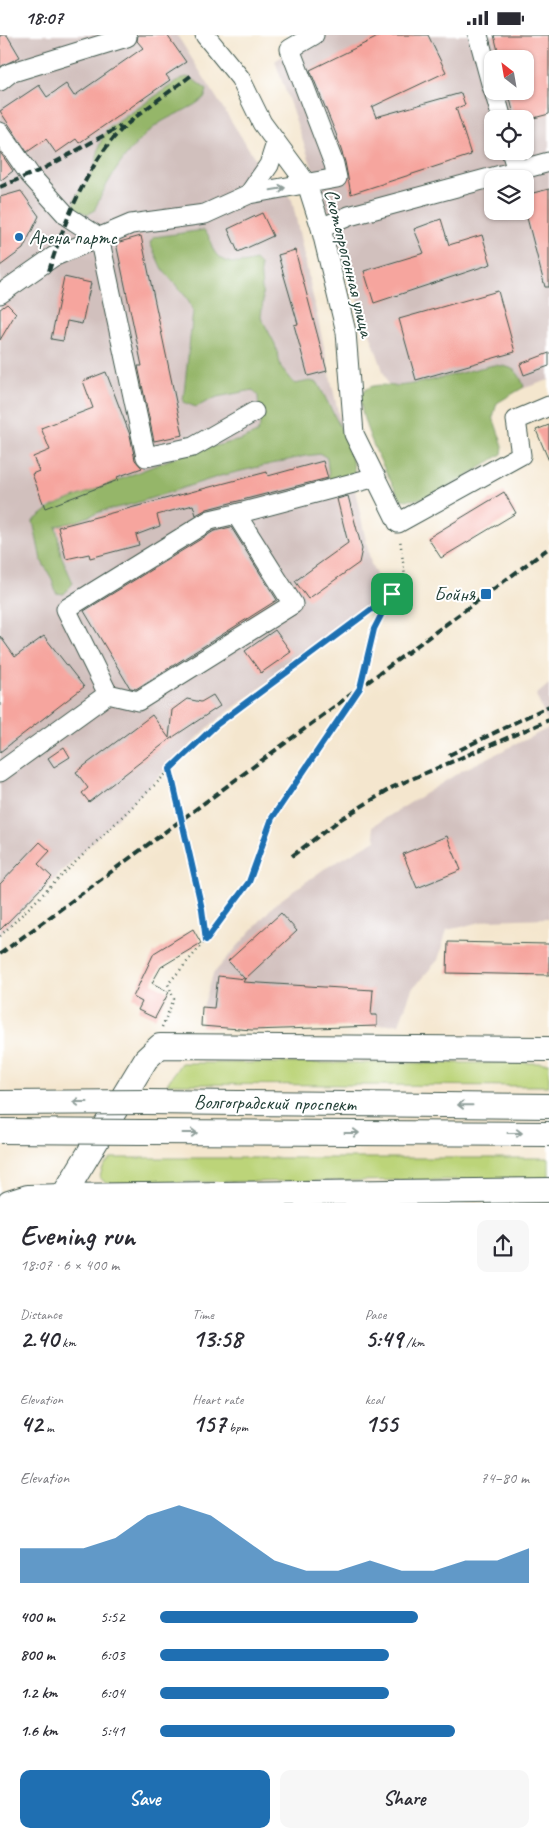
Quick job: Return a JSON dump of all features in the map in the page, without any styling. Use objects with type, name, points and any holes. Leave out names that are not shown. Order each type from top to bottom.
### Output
[{"type":"main road","points":[[57,1198],[146,1059],[160,1047],[549,1049]]},
{"type":"main road","name":"Волгоградский проспект","points":[[0,1103],[146,1102],[549,1106]]},
{"type":"main road","name":"Волгоградский проспект","points":[[0,1131],[549,1134]]},
{"type":"main road","points":[[10,1203],[28,1197],[549,1189]]},
{"type":"street","name":"Скотопрогонная улица","points":[[205,35],[240,78],[262,123],[307,184],[321,228],[346,332],[354,434],[398,523]]},
{"type":"street","points":[[0,294],[53,257],[131,224],[205,214],[249,194],[337,178],[334,164],[290,49],[314,35]]},
{"type":"street","points":[[478,35],[484,57]]},
{"type":"street","points":[[0,81],[10,73],[126,37]]},
{"type":"street","points":[[0,132],[30,175],[68,217],[99,237],[146,457],[193,447],[254,412]]},
{"type":"street","points":[[249,194],[269,165],[276,143]]},
{"type":"street","points":[[521,170],[549,162]]},
{"type":"street","points":[[321,228],[348,216],[484,180]]},
{"type":"street","points":[[398,523],[521,455],[516,420],[549,406]]},
{"type":"street","points":[[108,694],[66,609],[210,520],[376,477]]},
{"type":"street","points":[[0,772],[108,694],[138,701],[293,604],[236,514]]},
{"type":"path","points":[[0,936],[216,725],[406,584],[398,523]]},
{"type":"path","points":[[161,1031],[174,999],[168,984],[206,940],[249,882],[272,818],[360,688],[374,629],[392,594]]},
{"type":"path","points":[[170,769],[202,909],[206,940]]},
{"type":"shaded area","points":[[0,35],[177,35],[254,157],[292,200],[371,564],[386,595],[213,723],[0,933]]},
{"type":"shaded area","points":[[314,35],[549,35],[549,380],[403,428],[275,61]]},
{"type":"shaded area","points":[[549,684],[549,726],[536,695]]},
{"type":"shaded area","points":[[549,728],[549,918],[490,920],[447,930],[438,960],[412,989],[399,1024],[255,1030],[201,1026],[203,1007],[213,974],[275,904],[324,869],[376,840],[373,826],[463,770]]},
{"type":"green space","points":[[187,77],[207,90],[205,97],[158,124],[138,142],[120,163],[94,211],[88,214],[74,209],[75,199],[91,175],[100,144],[108,129],[180,79]]},
{"type":"green space","points":[[204,230],[214,251],[223,260],[233,263],[244,263],[255,260],[260,265],[263,302],[261,317],[275,344],[281,367],[295,384],[310,381],[318,383],[349,445],[355,474],[335,482],[329,479],[327,458],[321,454],[305,456],[220,476],[133,504],[102,511],[75,522],[56,526],[61,555],[73,583],[64,594],[56,593],[52,579],[41,560],[33,521],[53,506],[189,452],[241,440],[257,433],[260,427],[258,396],[253,390],[217,397],[196,407],[183,402],[193,311],[187,298],[162,269],[150,243],[154,237]]},
{"type":"green space","points":[[494,365],[514,370],[524,387],[497,403],[493,417],[503,446],[502,454],[438,492],[412,500],[401,499],[381,462],[366,427],[361,399],[364,391],[376,385],[397,386],[420,383]]},
{"type":"green space","points":[[181,1063],[549,1063],[549,1086],[167,1084]]},
{"type":"green space","points":[[113,1158],[549,1158],[549,1179],[105,1183],[100,1177],[106,1163]]},
{"type":"building","points":[[0,35],[7,35],[20,57],[0,67]]},
{"type":"building","points":[[138,35],[167,35],[186,62],[166,75],[170,80],[79,143],[76,139],[56,153],[46,139],[27,152],[0,111],[39,85],[47,97],[66,84],[74,96],[143,48],[137,41]]},
{"type":"building","points":[[382,35],[428,35],[446,72],[372,107],[376,117],[461,93],[465,105],[456,108],[471,155],[351,194],[345,162],[336,134],[310,70]]},
{"type":"building","points":[[494,35],[549,35],[549,114],[534,118],[534,110],[513,110],[510,100],[534,100],[534,50],[498,50]]},
{"type":"building","points":[[0,152],[13,171],[0,181]]},
{"type":"building","points":[[549,189],[549,287],[545,287],[528,220],[534,220],[534,193]]},
{"type":"building","points":[[21,191],[39,216],[23,249],[0,266],[0,197]]},
{"type":"building","points":[[262,213],[273,236],[238,252],[228,229]]},
{"type":"building","points":[[441,219],[449,245],[482,235],[491,264],[374,303],[364,271],[424,253],[414,229]]},
{"type":"building","points":[[141,236],[183,435],[154,441],[138,366],[142,366],[116,243]]},
{"type":"building","points":[[295,250],[327,371],[308,376],[294,325],[298,324],[278,255]]},
{"type":"building","points":[[64,277],[91,283],[82,324],[67,321],[63,341],[51,339]]},
{"type":"building","points":[[498,291],[515,352],[416,380],[399,319]]},
{"type":"building","points":[[7,304],[16,313],[0,340],[0,309]]},
{"type":"building","points":[[549,353],[549,366],[524,375],[520,364]]},
{"type":"building","points":[[106,372],[130,435],[135,460],[142,468],[117,477],[118,480],[45,508],[32,474],[39,471],[33,457],[50,450],[41,428],[93,408],[83,381]]},
{"type":"building","points":[[549,425],[549,461],[536,430]]},
{"type":"building","points":[[323,461],[328,478],[207,509],[196,515],[193,505],[157,515],[160,526],[136,535],[139,545],[90,558],[89,554],[66,559],[58,527],[267,472],[268,476]]},
{"type":"building","points":[[504,492],[516,513],[441,558],[428,538]]},
{"type":"building","points":[[348,496],[362,549],[359,563],[308,599],[295,581],[348,543],[337,499]]},
{"type":"building","points":[[231,527],[277,600],[136,689],[130,688],[84,611],[214,531]]},
{"type":"building","points":[[275,630],[291,652],[261,673],[245,651]]},
{"type":"building","points":[[0,636],[15,657],[44,636],[84,687],[0,752]]},
{"type":"building","points":[[213,695],[220,706],[170,739],[89,802],[82,793],[88,788],[76,772],[152,715],[169,738],[172,710],[187,699],[201,702]]},
{"type":"building","points":[[64,747],[70,757],[54,767],[48,758]]},
{"type":"building","points":[[447,836],[461,870],[417,888],[403,854]]},
{"type":"building","points":[[40,842],[50,851],[38,864],[52,877],[0,930],[0,884]]},
{"type":"building","points":[[281,913],[297,931],[245,979],[228,961]]},
{"type":"building","points":[[193,929],[201,943],[161,967],[152,983],[169,992],[155,1018],[138,1010],[142,1002],[133,997],[154,953]]},
{"type":"building","points":[[448,942],[549,944],[549,975],[447,973]]},
{"type":"building","points":[[218,976],[245,979],[243,982],[373,990],[371,1015],[377,1015],[377,1026],[252,1030],[201,1026],[202,1007],[214,1008]]},
{"type":"railway","points":[[49,271],[61,235],[78,196],[109,144],[138,115],[193,74]]},
{"type":"railway","points":[[0,187],[43,169],[121,126]]},
{"type":"railway","points":[[0,954],[549,548]]},
{"type":"railway","points":[[449,755],[549,706]]},
{"type":"railway","points":[[292,856],[341,819],[393,787],[549,720]]},
{"type":"place","name":"Арена партс","points":[[19,237]]},
{"type":"place","name":"Бойня","points":[[486,594]]},
{"type":"route","points":[[392,594],[374,629],[360,688],[272,818],[249,882],[206,940],[202,909],[170,769],[216,725],[392,594]]}]
